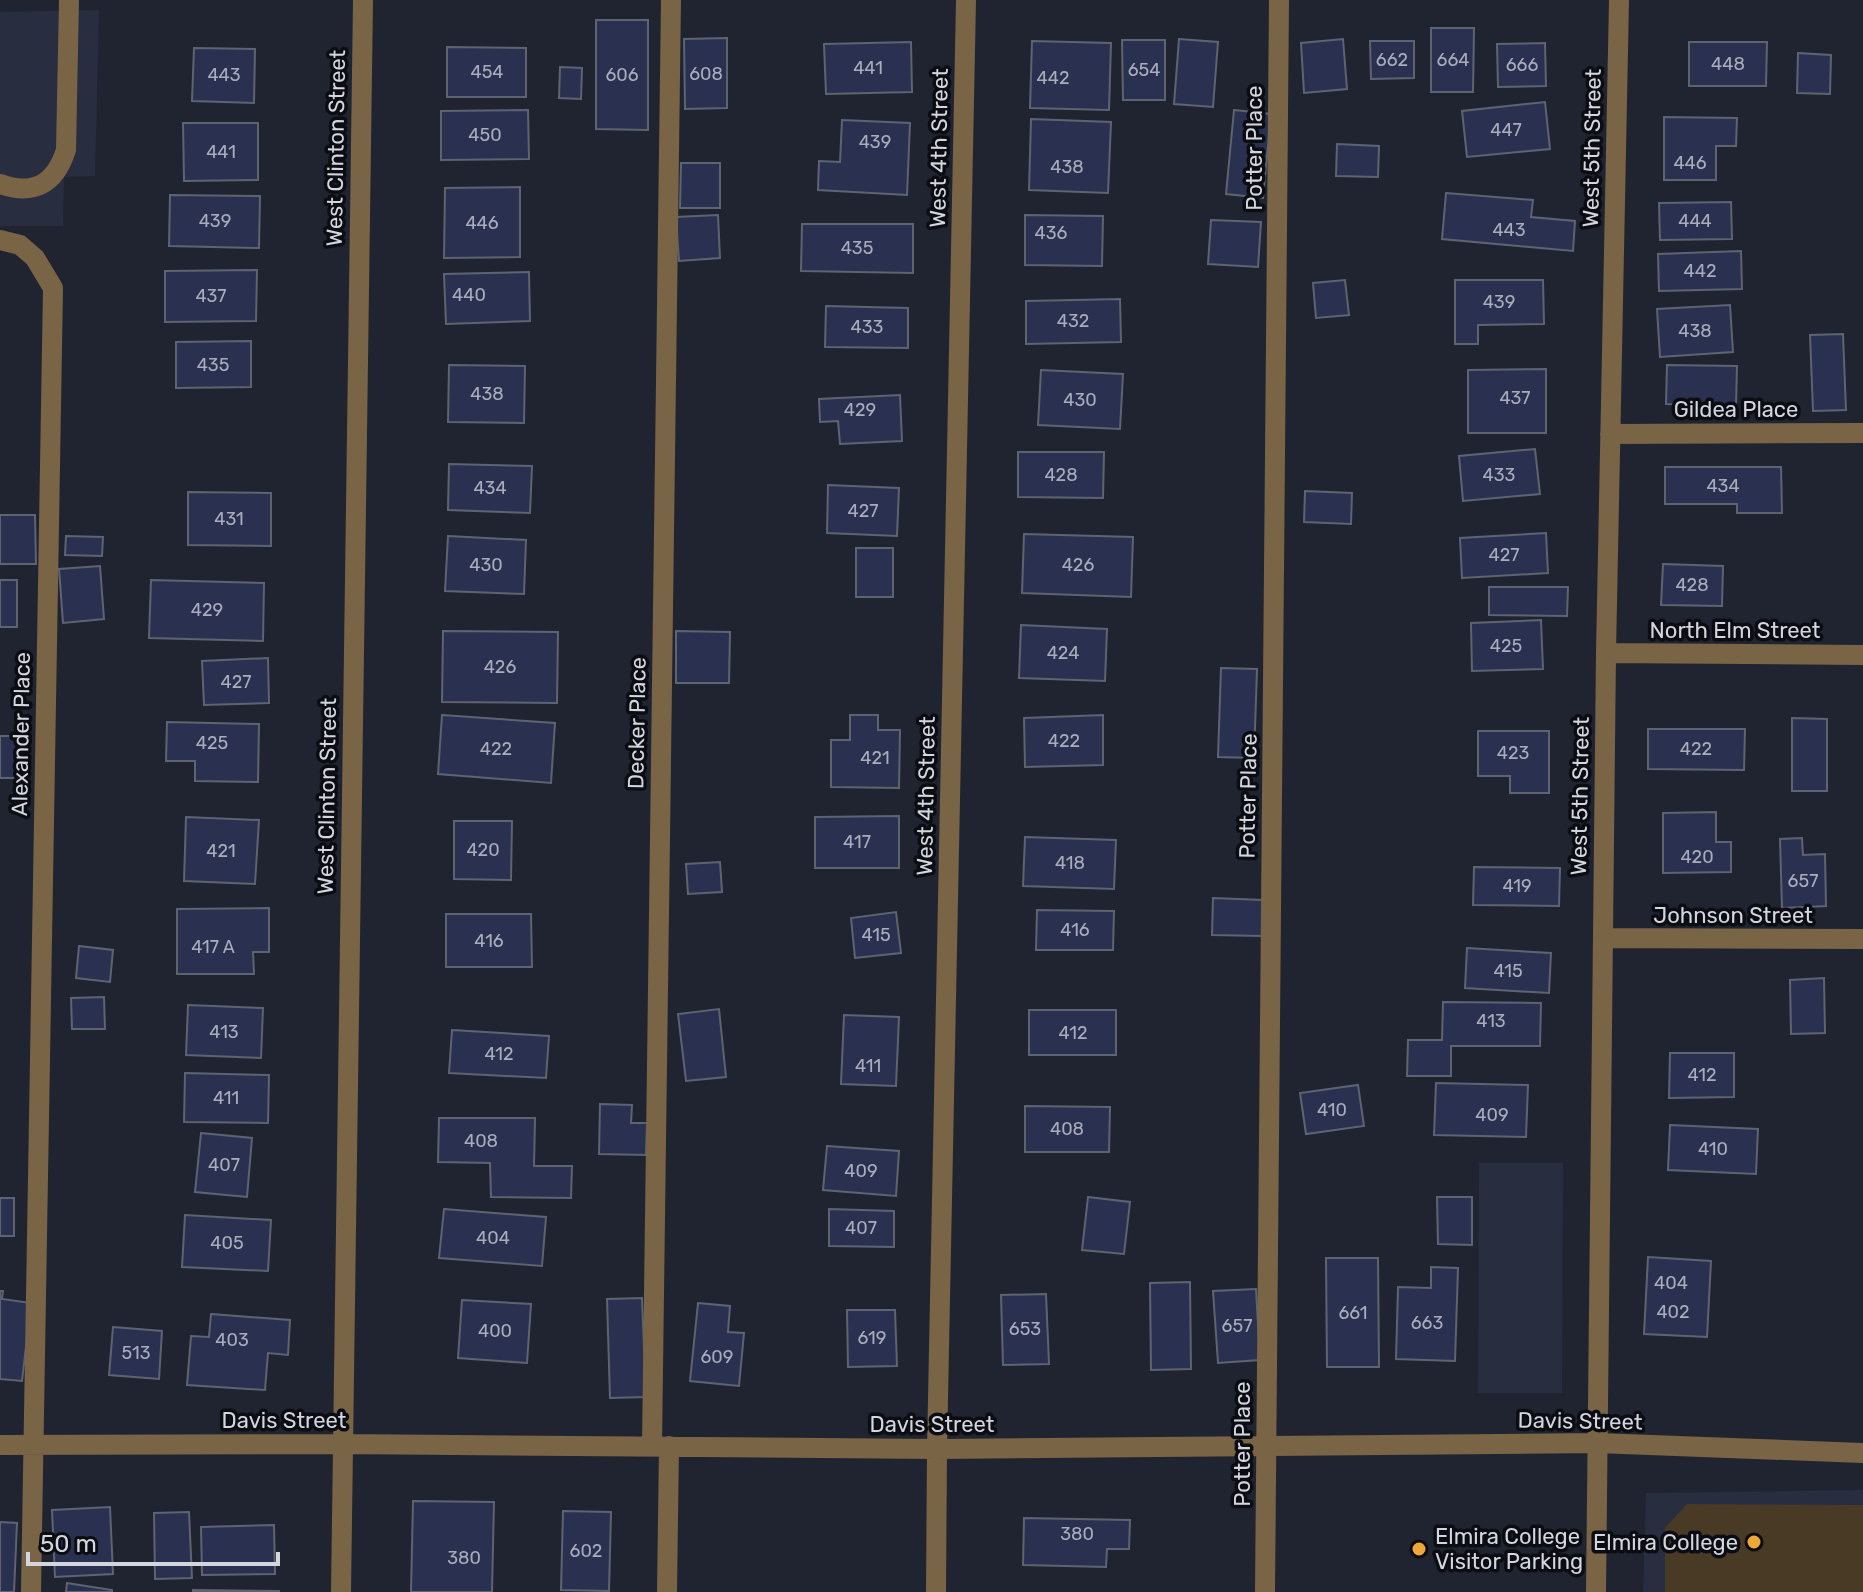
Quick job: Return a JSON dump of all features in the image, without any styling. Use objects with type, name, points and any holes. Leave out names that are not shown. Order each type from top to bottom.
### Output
[{"type":"street","points":[[0,184],[15,189],[39,187],[52,178],[62,165],[66,150],[69,0]]},
{"type":"street","name":"West Clinton Street","points":[[341,1592],[363,0]]},
{"type":"street","name":"Decker Place","points":[[667,1592],[660,1446],[671,0]]},
{"type":"street","name":"West 4th Street","points":[[936,1592],[966,0]]},
{"type":"street","name":"Potter Place","points":[[1265,1592],[1279,0]]},
{"type":"street","name":"West 5th Street","points":[[1596,1592],[1606,653],[1619,0]]},
{"type":"street","name":"Alexander Place","points":[[0,240],[20,245],[35,258],[53,288],[31,1592]]},
{"type":"street","name":"Gildea Place","points":[[1610,434],[1863,433]]},
{"type":"street","name":"North Elm Street","points":[[1606,653],[1863,655]]},
{"type":"street","name":"Johnson Street","points":[[1603,938],[1863,939]]},
{"type":"street","name":"Davis Street","points":[[0,1445],[343,1444],[937,1449],[1597,1443],[1863,1453]]},
{"type":"shaded area","points":[[99,10],[95,176],[64,177],[63,226],[0,226],[0,12]]},
{"type":"shaded area","points":[[1479,1163],[1563,1163],[1562,1393],[1478,1393]]},
{"type":"shaded area","name":"Elmira College","points":[[1863,1490],[1863,1592],[1643,1592],[1646,1493]]},
{"type":"shaded area","name":"Elmira College","points":[[1687,1504],[1863,1505],[1863,1592],[1665,1592],[1665,1528]]},
{"type":"building","points":[[596,20],[648,20],[648,130],[596,129]]},
{"type":"building","points":[[1431,28],[1474,28],[1473,92],[1431,92]]},
{"type":"building","points":[[727,38],[727,108],[685,109],[684,39]]},
{"type":"building","points":[[1179,39],[1218,42],[1213,107],[1174,104]]},
{"type":"building","points":[[1343,39],[1347,89],[1304,93],[1301,43]]},
{"type":"building","points":[[1122,40],[1165,40],[1165,100],[1123,100]]},
{"type":"building","points":[[1032,41],[1111,43],[1109,110],[1030,108]]},
{"type":"building","points":[[1370,41],[1414,41],[1414,78],[1371,79]]},
{"type":"building","points":[[911,42],[912,92],[826,94],[824,44]]},
{"type":"building","points":[[1689,42],[1767,42],[1766,86],[1689,86]]},
{"type":"building","points":[[1545,43],[1546,86],[1498,87],[1497,44]]},
{"type":"building","points":[[447,47],[526,48],[526,97],[447,97]]},
{"type":"building","points":[[194,48],[255,49],[254,103],[192,101]]},
{"type":"building","points":[[1798,53],[1831,55],[1830,94],[1797,93]]},
{"type":"building","points":[[560,67],[582,68],[581,99],[559,98]]},
{"type":"building","points":[[1545,102],[1550,149],[1467,157],[1462,111]]},
{"type":"building","points":[[528,110],[529,159],[441,160],[441,111]]},
{"type":"building","points":[[1234,110],[1271,114],[1263,198],[1226,194]]},
{"type":"building","points":[[1664,117],[1737,118],[1736,146],[1716,146],[1716,180],[1664,180]]},
{"type":"building","points":[[1031,119],[1111,122],[1108,193],[1029,190]]},
{"type":"building","points":[[842,120],[910,123],[907,195],[818,190],[819,161],[840,162]]},
{"type":"building","points":[[183,123],[258,123],[258,180],[184,181]]},
{"type":"building","points":[[1337,144],[1379,146],[1378,177],[1336,176]]},
{"type":"building","points":[[681,163],[720,163],[720,208],[680,208]]},
{"type":"building","points":[[520,187],[520,257],[444,258],[445,188]]},
{"type":"building","points":[[1446,193],[1533,200],[1531,217],[1575,221],[1573,251],[1442,239]]},
{"type":"building","points":[[170,195],[260,196],[259,248],[169,246]]},
{"type":"building","points":[[1731,202],[1732,239],[1660,240],[1659,203]]},
{"type":"building","points":[[718,215],[720,258],[679,261],[676,217]]},
{"type":"building","points":[[1025,215],[1103,216],[1102,266],[1025,265]]},
{"type":"building","points":[[1211,220],[1261,222],[1258,267],[1208,264]]},
{"type":"building","points":[[802,224],[913,224],[913,273],[801,271]]},
{"type":"building","points":[[1741,251],[1742,289],[1659,291],[1658,254]]},
{"type":"building","points":[[257,270],[256,321],[165,322],[165,271]]},
{"type":"building","points":[[529,272],[530,321],[446,324],[444,274]]},
{"type":"building","points":[[1345,280],[1349,315],[1316,318],[1313,283]]},
{"type":"building","points":[[1455,280],[1543,280],[1544,324],[1478,325],[1478,344],[1455,344]]},
{"type":"building","points":[[1120,299],[1121,342],[1026,344],[1026,301]]},
{"type":"building","points":[[1730,305],[1733,352],[1660,357],[1657,309]]},
{"type":"building","points":[[826,306],[908,308],[908,348],[825,347]]},
{"type":"building","points":[[1843,334],[1846,410],[1813,411],[1810,335]]},
{"type":"building","points":[[251,341],[251,387],[176,388],[176,342]]},
{"type":"building","points":[[449,365],[525,366],[524,423],[448,422]]},
{"type":"building","points":[[1667,365],[1737,366],[1736,406],[1666,404]]},
{"type":"building","points":[[1546,369],[1546,433],[1468,433],[1468,370]]},
{"type":"building","points":[[1041,370],[1123,374],[1120,429],[1038,425]]},
{"type":"building","points":[[900,395],[902,441],[840,444],[838,421],[820,422],[819,399]]},
{"type":"building","points":[[1535,449],[1540,494],[1463,501],[1459,456]]},
{"type":"building","points":[[1018,452],[1104,452],[1103,498],[1018,497]]},
{"type":"building","points":[[449,464],[532,466],[530,513],[448,510]]},
{"type":"building","points":[[1665,467],[1781,467],[1782,513],[1737,513],[1737,504],[1665,504]]},
{"type":"building","points":[[828,485],[899,488],[897,536],[827,533]]},
{"type":"building","points":[[1305,491],[1352,493],[1351,524],[1304,522]]},
{"type":"building","points":[[188,492],[271,493],[271,546],[188,545]]},
{"type":"building","points":[[0,515],[35,515],[36,564],[0,564]]},
{"type":"building","points":[[1546,533],[1548,573],[1462,578],[1460,538]]},
{"type":"building","points":[[1024,534],[1133,537],[1131,597],[1022,593]]},
{"type":"building","points":[[66,536],[103,537],[102,556],[65,555]]},
{"type":"building","points":[[448,536],[526,540],[524,594],[445,591]]},
{"type":"building","points":[[856,548],[893,548],[893,597],[856,597]]},
{"type":"building","points":[[1663,564],[1723,566],[1722,606],[1661,605]]},
{"type":"building","points":[[100,566],[104,619],[63,623],[59,569]]},
{"type":"building","points":[[0,580],[17,580],[17,627],[0,627]]},
{"type":"building","points":[[151,580],[264,583],[263,641],[149,638]]},
{"type":"building","points":[[1489,587],[1568,587],[1567,616],[1489,615]]},
{"type":"building","points":[[1541,620],[1543,669],[1472,671],[1471,623]]},
{"type":"building","points":[[1021,625],[1107,629],[1105,681],[1019,678]]},
{"type":"building","points":[[443,631],[558,632],[557,703],[442,702]]},
{"type":"building","points":[[676,631],[730,632],[729,683],[676,683]]},
{"type":"building","points":[[268,658],[269,703],[204,705],[202,661]]},
{"type":"building","points":[[1221,668],[1257,669],[1254,758],[1218,757]]},
{"type":"building","points":[[442,715],[555,723],[551,783],[438,774]]},
{"type":"building","points":[[850,715],[878,715],[878,730],[900,730],[899,788],[831,787],[831,740],[850,740]]},
{"type":"building","points":[[1103,715],[1103,765],[1025,767],[1024,718]]},
{"type":"building","points":[[1792,718],[1827,719],[1827,791],[1792,791]]},
{"type":"building","points":[[167,722],[259,724],[258,782],[195,781],[195,761],[166,761]]},
{"type":"building","points":[[1648,729],[1745,729],[1744,770],[1648,769]]},
{"type":"building","points":[[1478,731],[1549,731],[1549,793],[1510,793],[1510,776],[1478,776]]},
{"type":"building","points":[[0,736],[22,736],[22,778],[0,778]]},
{"type":"building","points":[[1716,812],[1716,842],[1731,842],[1731,872],[1663,873],[1663,813]]},
{"type":"building","points":[[899,816],[899,868],[815,868],[815,817]]},
{"type":"building","points":[[186,817],[259,820],[255,884],[184,881]]},
{"type":"building","points":[[454,821],[512,821],[511,880],[454,879]]},
{"type":"building","points":[[1025,837],[1116,840],[1114,889],[1023,886]]},
{"type":"building","points":[[1802,838],[1803,855],[1825,854],[1826,906],[1782,908],[1780,839]]},
{"type":"building","points":[[720,862],[722,892],[688,894],[686,864]]},
{"type":"building","points":[[1474,867],[1560,868],[1559,906],[1473,905]]},
{"type":"building","points":[[1213,898],[1263,900],[1262,936],[1212,935]]},
{"type":"building","points":[[269,908],[269,952],[253,952],[254,974],[177,974],[177,909]]},
{"type":"building","points":[[1037,910],[1114,911],[1113,950],[1036,950]]},
{"type":"building","points":[[896,912],[901,953],[855,958],[851,918]]},
{"type":"building","points":[[446,914],[531,914],[532,967],[446,967]]},
{"type":"building","points":[[79,946],[113,950],[110,982],[76,978]]},
{"type":"building","points":[[1467,948],[1551,953],[1549,993],[1465,988]]},
{"type":"building","points":[[1824,978],[1825,1033],[1791,1034],[1790,980]]},
{"type":"building","points":[[104,997],[105,1029],[72,1029],[71,998]]},
{"type":"building","points":[[1443,1002],[1541,1003],[1540,1046],[1451,1046],[1451,1076],[1407,1076],[1408,1040],[1442,1040]]},
{"type":"building","points":[[188,1005],[263,1008],[261,1058],[186,1055]]},
{"type":"building","points":[[719,1009],[726,1077],[686,1081],[678,1014]]},
{"type":"building","points":[[1029,1010],[1116,1010],[1116,1055],[1029,1055]]},
{"type":"building","points":[[844,1015],[899,1017],[896,1086],[841,1084]]},
{"type":"building","points":[[452,1030],[549,1036],[546,1078],[449,1073]]},
{"type":"building","points":[[1670,1053],[1734,1053],[1734,1097],[1669,1098]]},
{"type":"building","points":[[185,1073],[269,1075],[268,1123],[184,1122]]},
{"type":"building","points":[[1436,1083],[1528,1085],[1526,1137],[1434,1135]]},
{"type":"building","points":[[1358,1085],[1364,1126],[1306,1134],[1300,1093]]},
{"type":"building","points":[[600,1104],[632,1105],[631,1123],[647,1123],[646,1155],[599,1154]]},
{"type":"building","points":[[1025,1106],[1110,1107],[1109,1152],[1025,1152]]},
{"type":"building","points":[[439,1118],[535,1118],[534,1166],[572,1166],[571,1198],[491,1197],[490,1163],[438,1162]]},
{"type":"building","points":[[1670,1125],[1758,1129],[1756,1174],[1668,1170]]},
{"type":"building","points":[[201,1133],[252,1138],[247,1197],[195,1192]]},
{"type":"building","points":[[827,1146],[899,1151],[896,1196],[823,1190]]},
{"type":"building","points":[[1088,1197],[1130,1202],[1124,1254],[1082,1250]]},
{"type":"building","points":[[1437,1197],[1472,1197],[1472,1245],[1438,1244]]},
{"type":"building","points":[[0,1198],[14,1198],[14,1236],[0,1236]]},
{"type":"building","points":[[444,1209],[546,1217],[542,1266],[439,1258]]},
{"type":"building","points":[[829,1209],[894,1211],[894,1247],[829,1246]]},
{"type":"building","points":[[185,1215],[271,1220],[268,1271],[182,1267]]},
{"type":"building","points":[[1648,1257],[1711,1261],[1707,1337],[1644,1334]]},
{"type":"building","points":[[1326,1258],[1378,1258],[1379,1367],[1327,1367]]},
{"type":"building","points":[[1431,1267],[1458,1268],[1455,1361],[1396,1359],[1398,1287],[1431,1288]]},
{"type":"building","points":[[1190,1282],[1191,1369],[1151,1370],[1150,1283]]},
{"type":"building","points":[[1256,1289],[1260,1360],[1218,1363],[1213,1291]]},
{"type":"building","points":[[0,1291],[3,1291],[2,1299],[31,1303],[22,1381],[0,1379]]},
{"type":"building","points":[[1046,1294],[1049,1364],[1003,1365],[1001,1295]]},
{"type":"building","points":[[642,1298],[646,1397],[610,1398],[607,1299]]},
{"type":"building","points":[[462,1300],[531,1304],[527,1363],[458,1358]]},
{"type":"building","points":[[698,1303],[730,1306],[728,1332],[744,1333],[739,1386],[690,1381]]},
{"type":"building","points":[[847,1310],[895,1310],[897,1366],[848,1367]]},
{"type":"building","points":[[211,1314],[290,1320],[288,1355],[268,1353],[265,1390],[187,1385],[191,1336],[209,1337]]},
{"type":"building","points":[[113,1327],[162,1331],[159,1379],[109,1375]]},
{"type":"building","points":[[413,1501],[494,1502],[492,1592],[411,1592]]},
{"type":"building","points":[[110,1507],[113,1574],[55,1577],[52,1510]]},
{"type":"building","points":[[563,1511],[611,1512],[609,1591],[561,1590]]},
{"type":"building","points":[[189,1512],[192,1578],[155,1579],[154,1513]]},
{"type":"building","points":[[1024,1518],[1130,1520],[1129,1549],[1107,1549],[1106,1567],[1023,1565]]},
{"type":"building","points":[[0,1522],[17,1523],[14,1592],[0,1592]]},
{"type":"building","points":[[274,1525],[275,1574],[202,1575],[201,1527]]},
{"type":"building","points":[[67,1583],[112,1590],[112,1592],[66,1592]]},
{"type":"building","points":[[279,1591],[279,1592],[193,1592]]},
{"type":"place","name":"Elmira College","points":[[1754,1542]]},
{"type":"place","name":"Elmira College Visitor Parking","points":[[1419,1549]]}]
